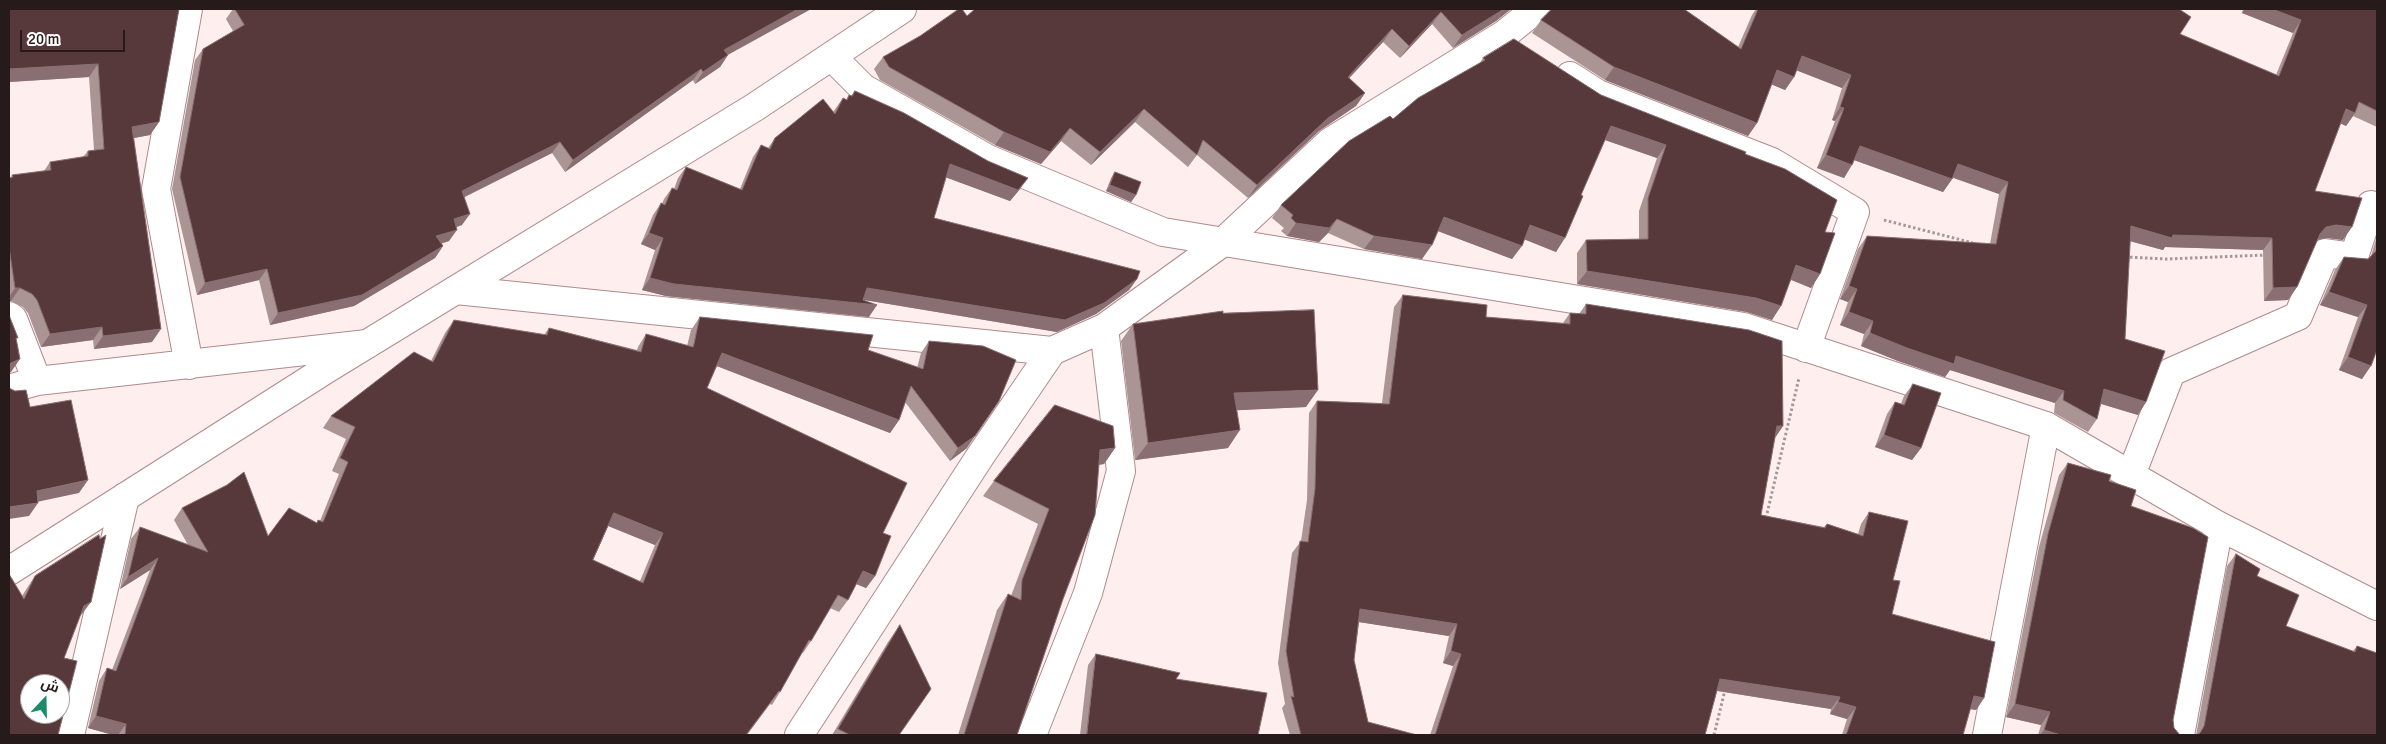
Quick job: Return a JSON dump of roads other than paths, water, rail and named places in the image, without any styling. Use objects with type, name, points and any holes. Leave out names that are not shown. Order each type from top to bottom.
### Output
[{"type":"street","points":[[188,9],[156,189],[189,365]]},
{"type":"street","points":[[9,571],[367,344],[755,107],[902,9]]},
{"type":"street","points":[[456,290],[1052,351],[1104,328],[1223,242],[1330,142],[1506,34],[1536,9]]},
{"type":"street","points":[[1506,34],[1598,94],[1772,162],[1855,212],[1806,348]]},
{"type":"street","points":[[832,57],[863,88],[988,159],[1163,232],[1744,327],[2046,426],[2219,526],[2377,606]]},
{"type":"street","points":[[2131,475],[2172,372],[2298,316],[2325,253],[2354,257],[2371,205],[2377,207]]},
{"type":"street","points":[[9,316],[12,319],[37,381]]},
{"type":"street","points":[[1032,735],[1088,593],[1121,471],[1104,328]]},
{"type":"street","points":[[9,389],[37,381],[367,344]]},
{"type":"street","points":[[799,735],[981,455],[1052,351]]},
{"type":"street","points":[[1987,735],[2046,426]]},
{"type":"street","points":[[70,735],[125,497]]},
{"type":"street","points":[[2180,735],[2219,526]]}]
